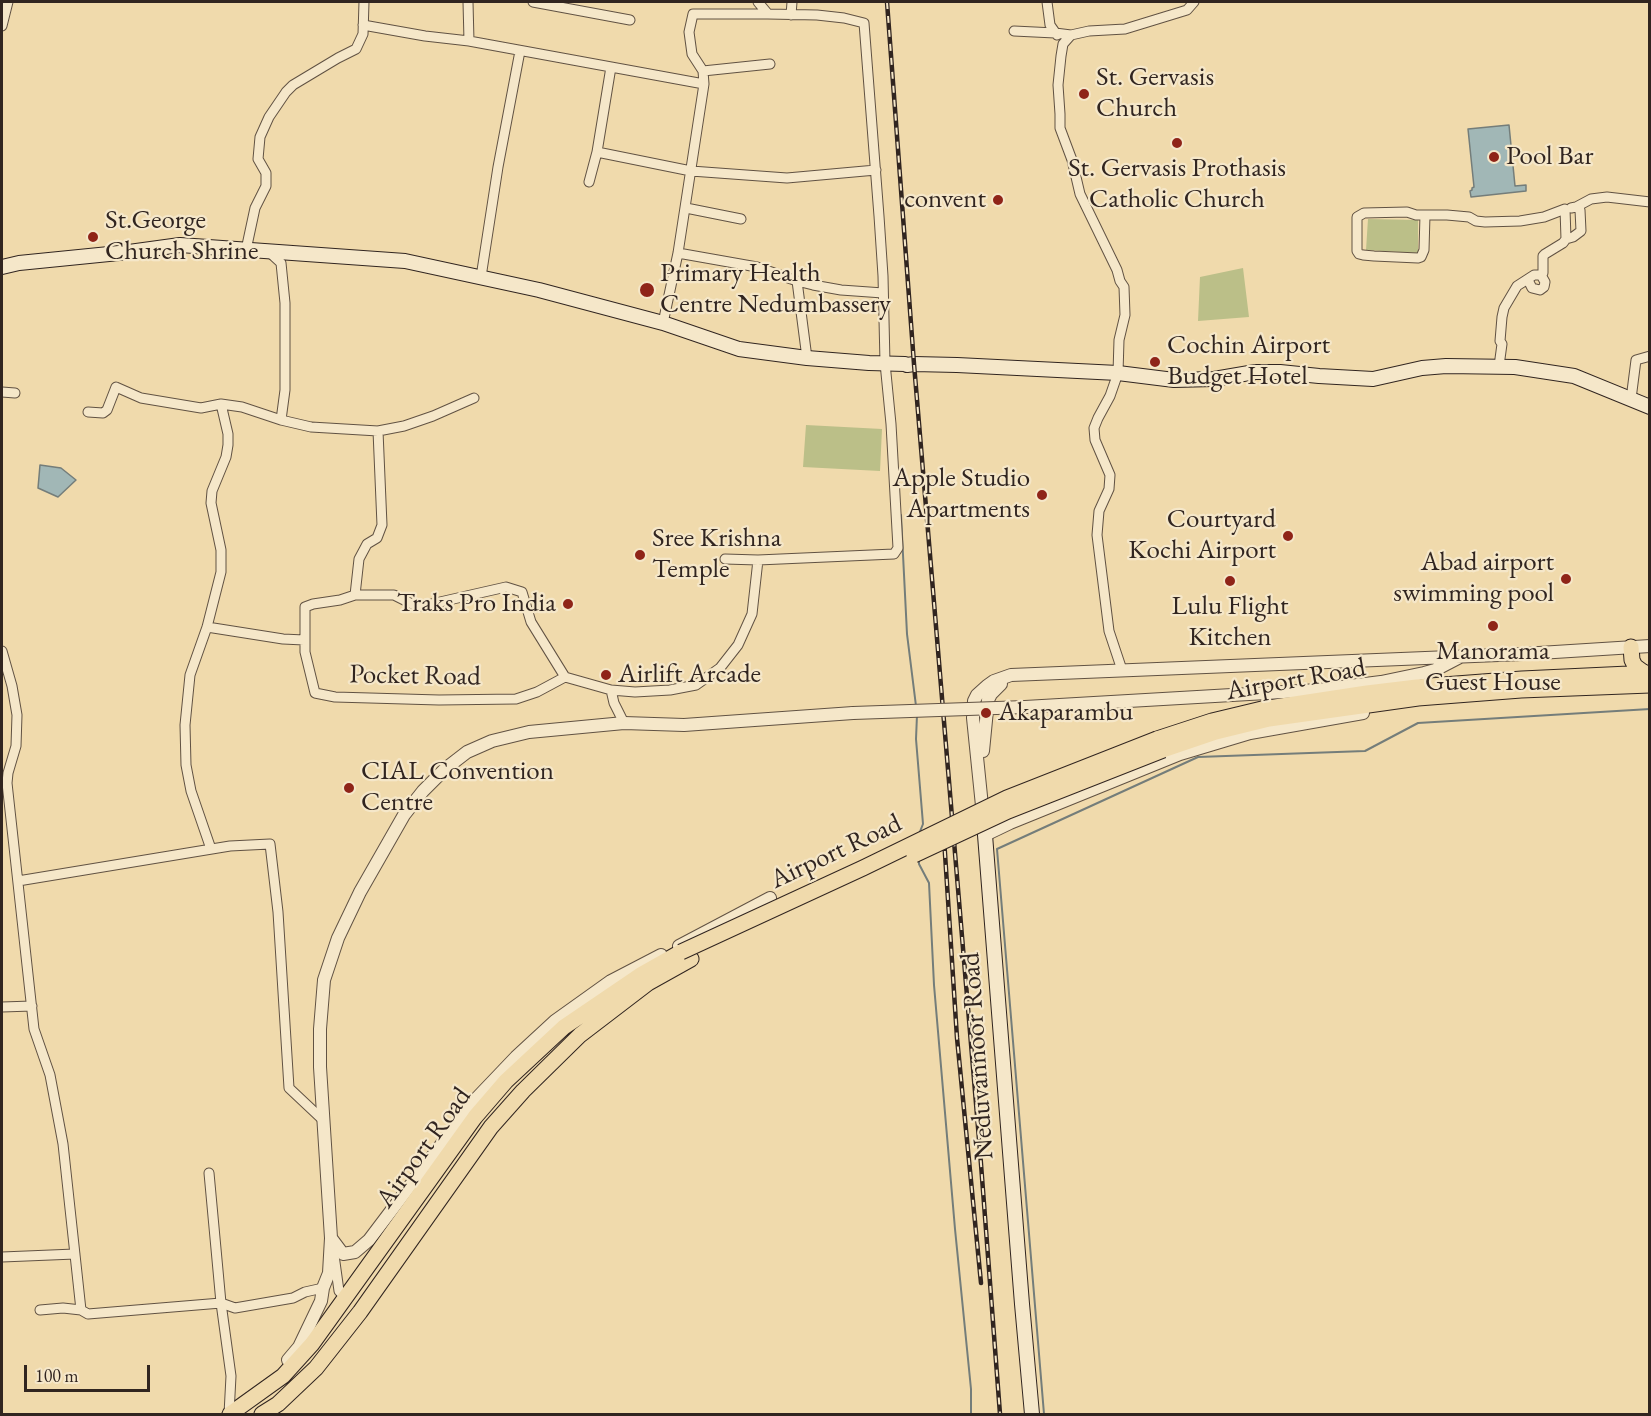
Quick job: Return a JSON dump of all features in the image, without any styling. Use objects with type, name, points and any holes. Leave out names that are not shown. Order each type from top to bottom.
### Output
[{"type":"main road","points":[[2,267],[19,263],[180,245],[405,261],[538,290],[663,323],[739,349],[807,358],[907,365],[957,365],[1118,373],[1174,380],[1214,379],[1255,372],[1373,379],[1422,368],[1499,366],[1574,376],[1650,407]]},
{"type":"main road","points":[[1631,647],[1635,666],[1648,677]]},
{"type":"main road","name":"Airport Road","points":[[1367,699],[1418,698],[1521,690],[1648,677]]},
{"type":"main road","name":"Airport Road","points":[[230,1414],[283,1376],[312,1344],[348,1297],[475,1117],[506,1081],[564,1028],[642,974],[1008,812],[1163,750],[1216,732],[1417,687],[1499,681],[1648,677]]},
{"type":"main road","name":"Neduvannoor Road","points":[[985,835],[1032,1414]]},
{"type":"main road","name":"Airport Road","points":[[261,1414],[278,1404],[316,1368],[360,1312],[491,1127],[523,1091],[580,1035],[686,955]]},
{"type":"street","points":[[2,26],[8,2]]},
{"type":"street","points":[[246,250],[255,208],[266,186],[266,173],[258,159],[260,137],[269,117],[293,85],[356,49],[363,34],[364,2]]},
{"type":"street","points":[[468,2],[469,41]]},
{"type":"street","points":[[533,2],[630,20]]},
{"type":"street","points":[[758,2],[768,14]]},
{"type":"street","points":[[791,15],[792,2]]},
{"type":"street","points":[[1047,2],[1050,25],[1063,44]]},
{"type":"street","points":[[1014,31],[1071,35],[1089,31],[1125,29],[1187,10],[1194,2]]},
{"type":"street","points":[[663,323],[686,208],[704,84],[703,71],[692,54],[689,32],[693,14],[791,15],[844,18],[864,23],[876,170],[897,552],[839,557],[725,559]]},
{"type":"street","points":[[363,25],[469,41],[704,84]]},
{"type":"street","points":[[1071,35],[1063,44],[1058,85],[1060,128],[1072,160],[1080,194],[1124,287],[1125,315],[1119,340],[1118,373],[1110,396],[1094,428],[1095,440],[1110,475],[1108,489],[1099,511],[1097,535],[1109,631],[1122,670]]},
{"type":"street","points":[[481,277],[498,167],[520,51]]},
{"type":"street","points":[[703,71],[770,64]]},
{"type":"street","points":[[589,182],[597,152],[611,67]]},
{"type":"street","points":[[597,152],[691,171],[787,178],[876,170]]},
{"type":"street","points":[[1425,215],[1424,250],[1421,257],[1363,255],[1357,251],[1357,217],[1367,212],[1407,212],[1416,215],[1425,215],[1469,217],[1485,222],[1544,217],[1576,207],[1591,199],[1607,197],[1650,202]]},
{"type":"street","points":[[1541,275],[1543,256],[1581,231],[1581,212],[1576,207]]},
{"type":"street","points":[[686,208],[741,219]]},
{"type":"street","points":[[1566,209],[1566,239]]},
{"type":"street","points":[[268,251],[281,263],[285,303],[285,390],[281,420]]},
{"type":"street","points":[[678,253],[758,267],[797,281],[841,290],[883,293]]},
{"type":"street","points":[[1499,366],[1504,308],[1517,286],[1534,275],[1541,275]]},
{"type":"street","points":[[1528,280],[1532,288],[1540,290],[1545,282],[1541,275]]},
{"type":"street","points":[[797,281],[807,358]]},
{"type":"street","points":[[1631,399],[1636,360],[1650,356]]},
{"type":"street","points":[[88,412],[103,413],[107,410],[116,387],[141,398],[201,408],[221,404],[242,406],[281,420],[311,427],[378,431],[404,426],[434,416],[474,398]]},
{"type":"street","points":[[2,392],[15,393]]},
{"type":"street","points":[[211,849],[190,791],[186,765],[185,725],[190,675],[207,627],[221,572],[221,550],[211,503],[212,491],[228,445],[228,434],[221,404]]},
{"type":"street","points":[[378,431],[382,525],[377,538],[367,544],[359,559],[355,595],[394,596],[418,607],[506,587],[522,592],[531,622],[565,677],[611,690],[635,692],[696,685],[720,668],[738,645],[752,614],[758,560]]},
{"type":"street","name":"Pocket Road","points":[[355,595],[313,604],[305,608],[304,640],[315,693],[335,697],[516,699],[537,692],[565,677]]},
{"type":"street","points":[[207,627],[304,640]]},
{"type":"street","points":[[999,828],[986,788],[980,744],[988,700],[991,694],[1011,675],[1523,654],[1650,646]]},
{"type":"street","points":[[2,651],[17,715],[16,746],[7,783],[34,1029],[50,1075],[63,1144],[81,1310]]},
{"type":"street","points":[[348,1297],[339,1291],[331,1238],[320,1067],[324,980],[338,938],[404,815],[423,791],[467,752],[492,741],[529,732],[624,723],[684,724],[853,713],[1026,707],[1318,690],[1381,682],[1424,673],[1464,655]]},
{"type":"street","name":"Neduvannoor Road","points":[[985,835],[980,744],[973,718],[974,700],[994,681],[1011,675]]},
{"type":"street","points":[[611,690],[614,703],[624,723]]},
{"type":"street","points":[[985,835],[1180,754],[1250,733],[1449,695]]},
{"type":"street","points":[[18,881],[230,846],[270,844],[278,912],[290,1088],[323,1120]]},
{"type":"street","points":[[331,1238],[343,1254],[355,1252],[369,1240],[475,1100],[555,1021],[611,981],[770,898]]},
{"type":"street","points":[[2,1007],[32,1006]]},
{"type":"street","points":[[209,1173],[220,1303],[231,1376],[230,1414]]},
{"type":"street","points":[[301,1382],[291,1368],[321,1301],[328,1273],[331,1238]]},
{"type":"street","points":[[2,1257],[75,1254]]},
{"type":"street","points":[[40,1310],[63,1308],[81,1310],[87,1314],[220,1303],[235,1308],[293,1298],[305,1292],[323,1288]]},
{"type":"street","points":[[260,1394],[299,1347]]},
{"type":"green space","points":[[1368,219],[1418,220],[1418,253],[1366,250]]},
{"type":"green space","points":[[1243,268],[1249,317],[1198,321],[1200,277]]},
{"type":"green space","points":[[806,425],[882,429],[880,471],[803,467]]},
{"type":"shaded area","points":[[1509,125],[1515,186],[1526,185],[1526,191],[1471,197],[1470,191],[1474,187],[1468,129]]},
{"type":"shaded area","points":[[40,465],[61,468],[76,480],[58,497],[38,488]]},
{"type":"waterway","points":[[901,515],[907,634],[916,706]]},
{"type":"waterway","points":[[1044,1414],[997,849],[1198,757],[1365,751],[1418,723],[1650,709]]},
{"type":"waterway","points":[[917,715],[916,739],[923,824],[919,834]]},
{"type":"waterway","points":[[919,861],[929,883],[934,985],[971,1389],[971,1414]]},
{"type":"railway","points":[[887,2],[914,364],[1000,1414]]},
{"type":"railway","points":[[943,823],[957,1038],[981,1283]]},
{"type":"place","name":"St. Gervasis Church","points":[[1084,94]]},
{"type":"place","name":"St. Gervasis Prothasis Catholic Church","points":[[1177,143]]},
{"type":"place","name":"Pool Bar","points":[[1494,157]]},
{"type":"place","name":"convent","points":[[998,200]]},
{"type":"place","name":"St.George Church Shrine","points":[[93,237]]},
{"type":"place","name":"Primary Health Centre Nedumbassery","points":[[647,290]]},
{"type":"place","name":"Cochin Airport Budget Hotel","points":[[1155,362]]},
{"type":"place","name":"Apple Studio Apartments","points":[[1042,495]]},
{"type":"place","name":"Courtyard Kochi Airport","points":[[1288,536]]},
{"type":"place","name":"Sree Krishna Temple","points":[[640,555]]},
{"type":"place","name":"Abad airport swimming pool","points":[[1566,579]]},
{"type":"place","name":"Lulu Flight Kitchen","points":[[1230,581]]},
{"type":"place","name":"Traks Pro India","points":[[568,604]]},
{"type":"place","name":"Manorama Guest House","points":[[1493,626]]},
{"type":"place","name":"Airlift Arcade","points":[[606,675]]},
{"type":"place","name":"Akaparambu","points":[[986,713]]},
{"type":"place","name":"CIAL Convention Centre","points":[[349,788]]}]
